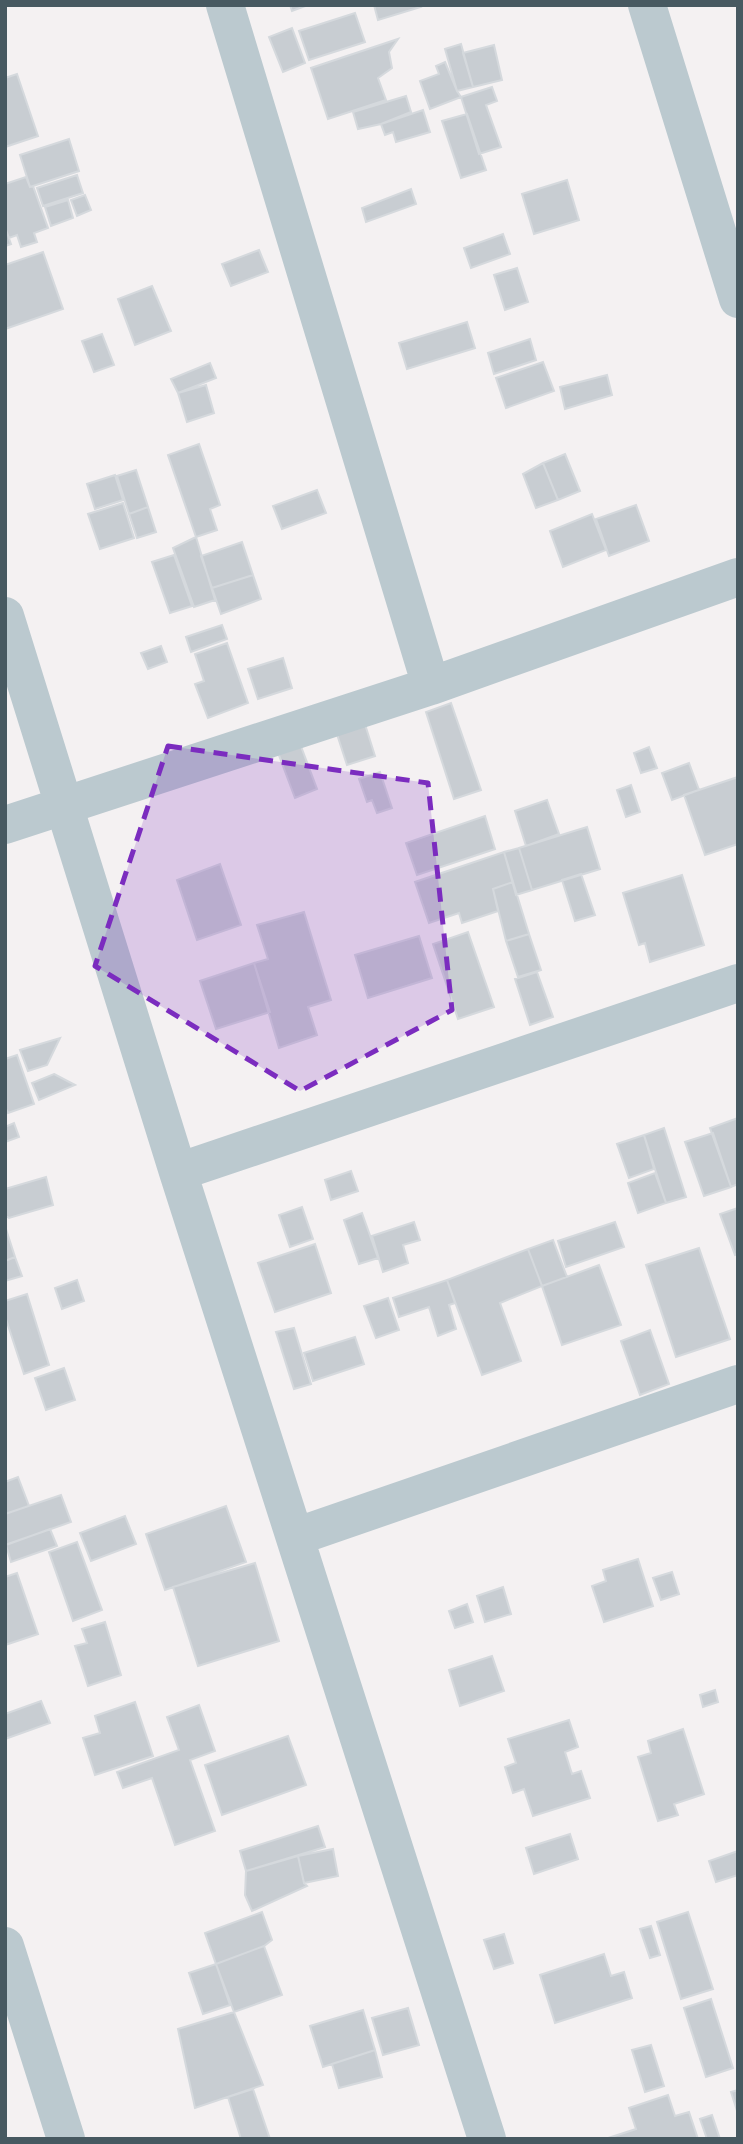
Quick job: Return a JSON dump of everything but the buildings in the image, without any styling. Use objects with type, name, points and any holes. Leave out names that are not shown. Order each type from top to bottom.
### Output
[{"type":"street","points":[[225,5],[431,686]]},
{"type":"street","points":[[647,5],[738,299]]},
{"type":"street","points":[[5,825],[431,686],[738,577]]},
{"type":"street","points":[[5,616],[178,1172],[487,2139]]},
{"type":"street","points":[[178,1172],[738,983]]},
{"type":"street","points":[[295,1537],[738,1384]]},
{"type":"street","points":[[5,1947],[66,2139]]},
{"type":"highlighted area","points":[[168,746],[428,783],[452,1010],[300,1091],[95,966]]}]
